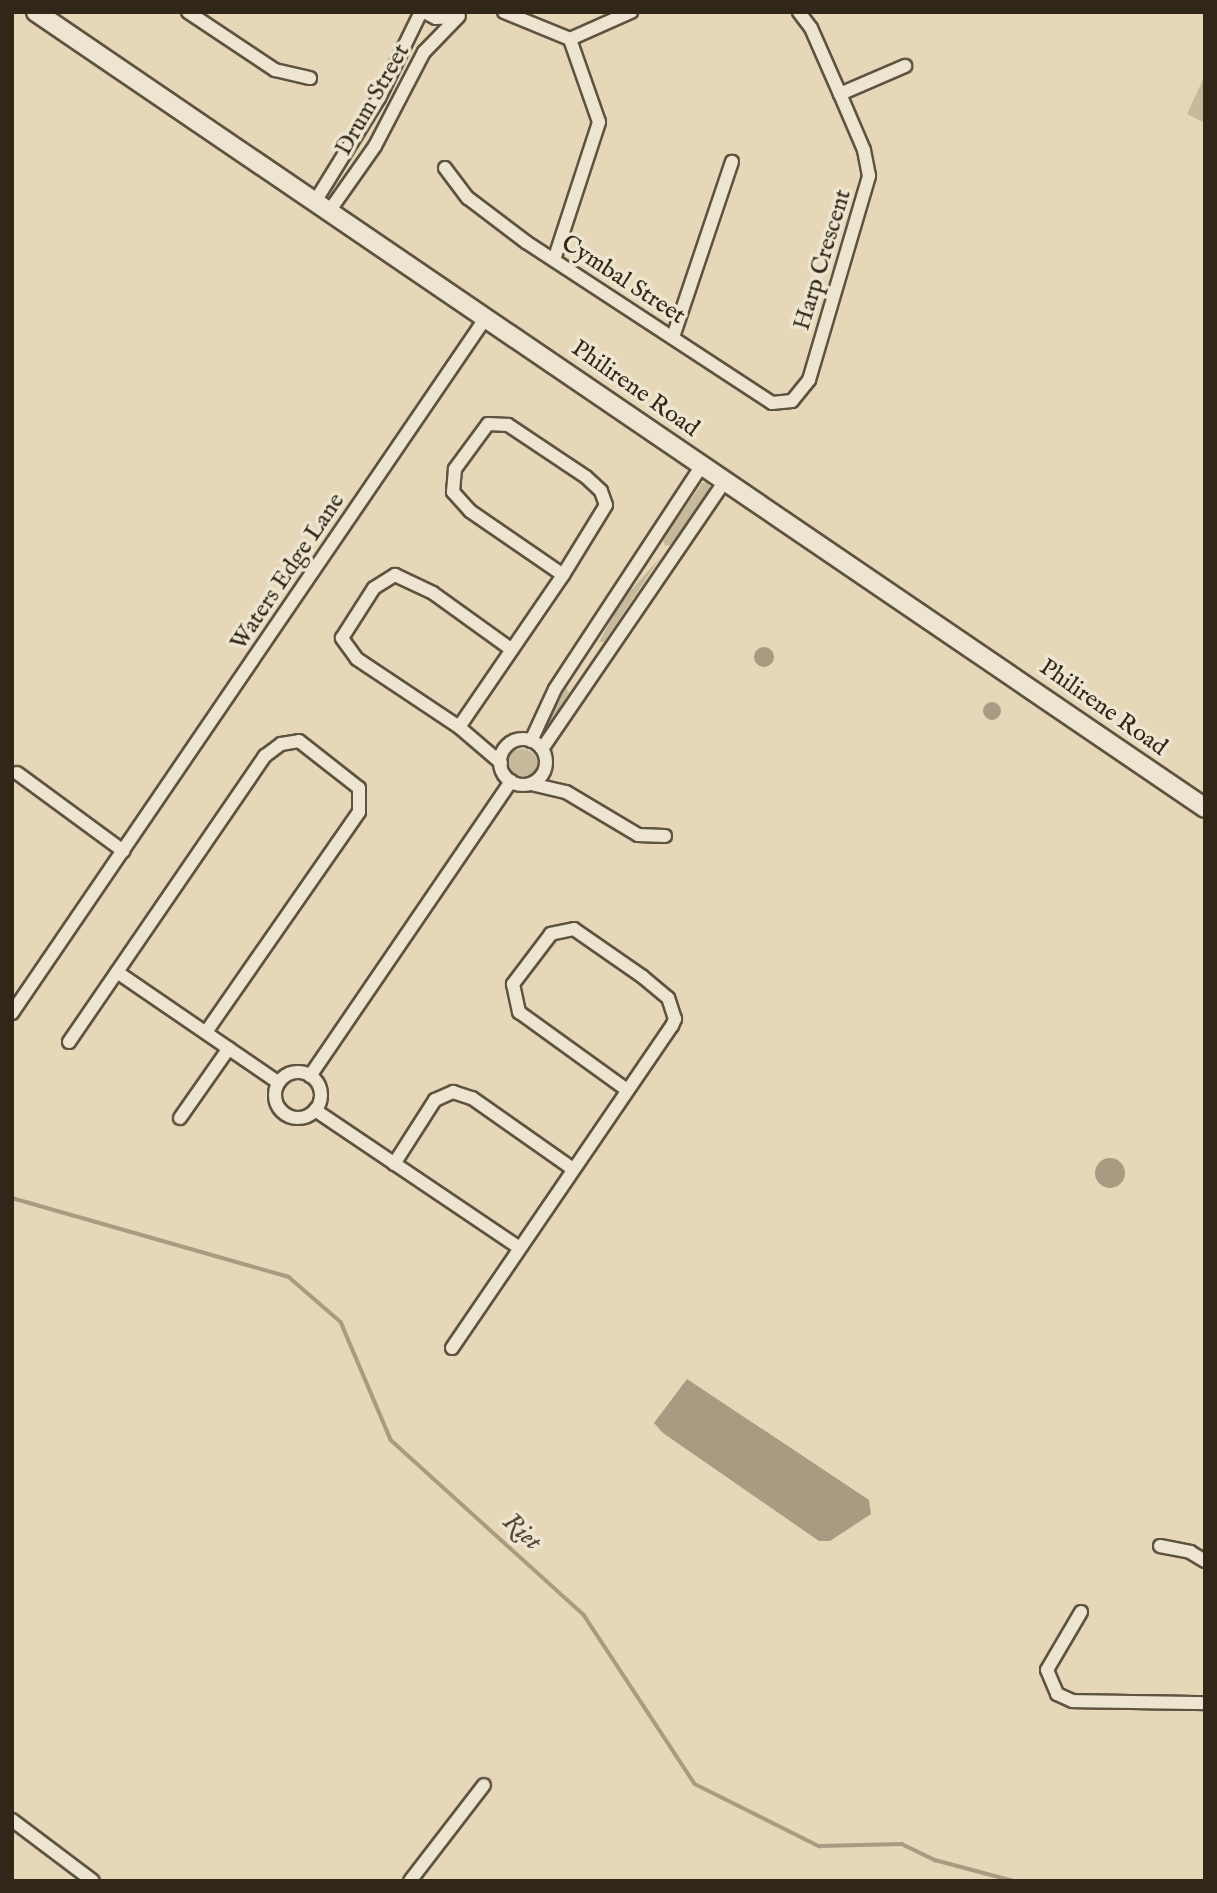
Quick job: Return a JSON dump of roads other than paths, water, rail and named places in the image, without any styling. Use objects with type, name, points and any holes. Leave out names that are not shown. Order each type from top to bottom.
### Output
[{"type":"street","name":"Philirene Road","points":[[36,12],[487,316],[1205,808]]},
{"type":"street","points":[[188,12],[275,70],[310,79]]},
{"type":"street","name":"Drum Street","points":[[323,205],[423,12]]},
{"type":"street","points":[[423,12],[444,19],[462,14]]},
{"type":"street","points":[[491,12],[504,13],[570,39],[631,12]]},
{"type":"street","name":"Harp Crescent","points":[[792,401],[809,380],[867,187],[867,158],[811,28],[799,12]]},
{"type":"street","name":"Drum Street","points":[[323,205],[391,118],[424,52],[462,14]]},
{"type":"street","points":[[554,260],[599,122],[570,39]]},
{"type":"street","points":[[840,94],[905,66]]},
{"type":"street","points":[[374,107],[391,118]]},
{"type":"street","points":[[673,337],[732,162]]},
{"type":"street","name":"Cymbal Street","points":[[445,168],[468,198],[554,260],[772,403],[792,401]]},
{"type":"street","name":"Waters Edge Lane","points":[[12,1013],[487,316]]},
{"type":"street","points":[[459,727],[563,575],[603,514],[605,497],[586,477],[508,425],[494,421],[475,438],[455,469],[453,492],[470,511],[563,575]]},
{"type":"street","points":[[531,741],[555,689],[702,465]]},
{"type":"street","points":[[542,750],[725,481]]},
{"type":"street","points":[[650,544],[673,557]]},
{"type":"street","points":[[511,781],[501,763],[472,737],[357,659],[344,644],[344,633],[374,588],[396,575],[410,579],[512,650]]},
{"type":"street","points":[[472,737],[506,748]]},
{"type":"street","points":[[69,1042],[265,756],[290,741],[310,747],[359,788],[359,812],[206,1032]]},
{"type":"street","points":[[501,763],[506,748],[517,741],[531,741],[542,750],[546,766],[566,792]]},
{"type":"street","points":[[531,784],[546,766]]},
{"type":"street","points":[[17,773],[123,851]]},
{"type":"street","points":[[511,781],[566,792],[638,835],[665,836]]},
{"type":"street","points":[[310,1076],[511,781]]},
{"type":"street","points":[[452,1348],[518,1247],[672,1026],[674,1009],[668,998],[574,929],[551,934],[513,985],[519,1012],[627,1090]]},
{"type":"street","points":[[117,972],[279,1083]]},
{"type":"street","points":[[180,1118],[229,1048]]},
{"type":"street","points":[[292,1073],[310,1076],[321,1093],[315,1110],[299,1118],[285,1114],[275,1100],[279,1083],[292,1073]]},
{"type":"street","points":[[394,1164],[435,1100],[453,1093],[472,1098],[573,1169]]},
{"type":"street","points":[[315,1110],[518,1247]]},
{"type":"street","points":[[1160,1546],[1190,1552],[1205,1561]]},
{"type":"street","points":[[1081,1612],[1047,1670],[1053,1690],[1063,1698],[1205,1703]]},
{"type":"street","points":[[410,1881],[484,1785]]},
{"type":"street","points":[[12,1820],[93,1881]]},
{"type":"waterway","name":"Riet","points":[[12,1198],[289,1277],[341,1322],[391,1440],[584,1615],[695,1784],[819,1846],[902,1844],[935,1860],[1014,1881]]}]
